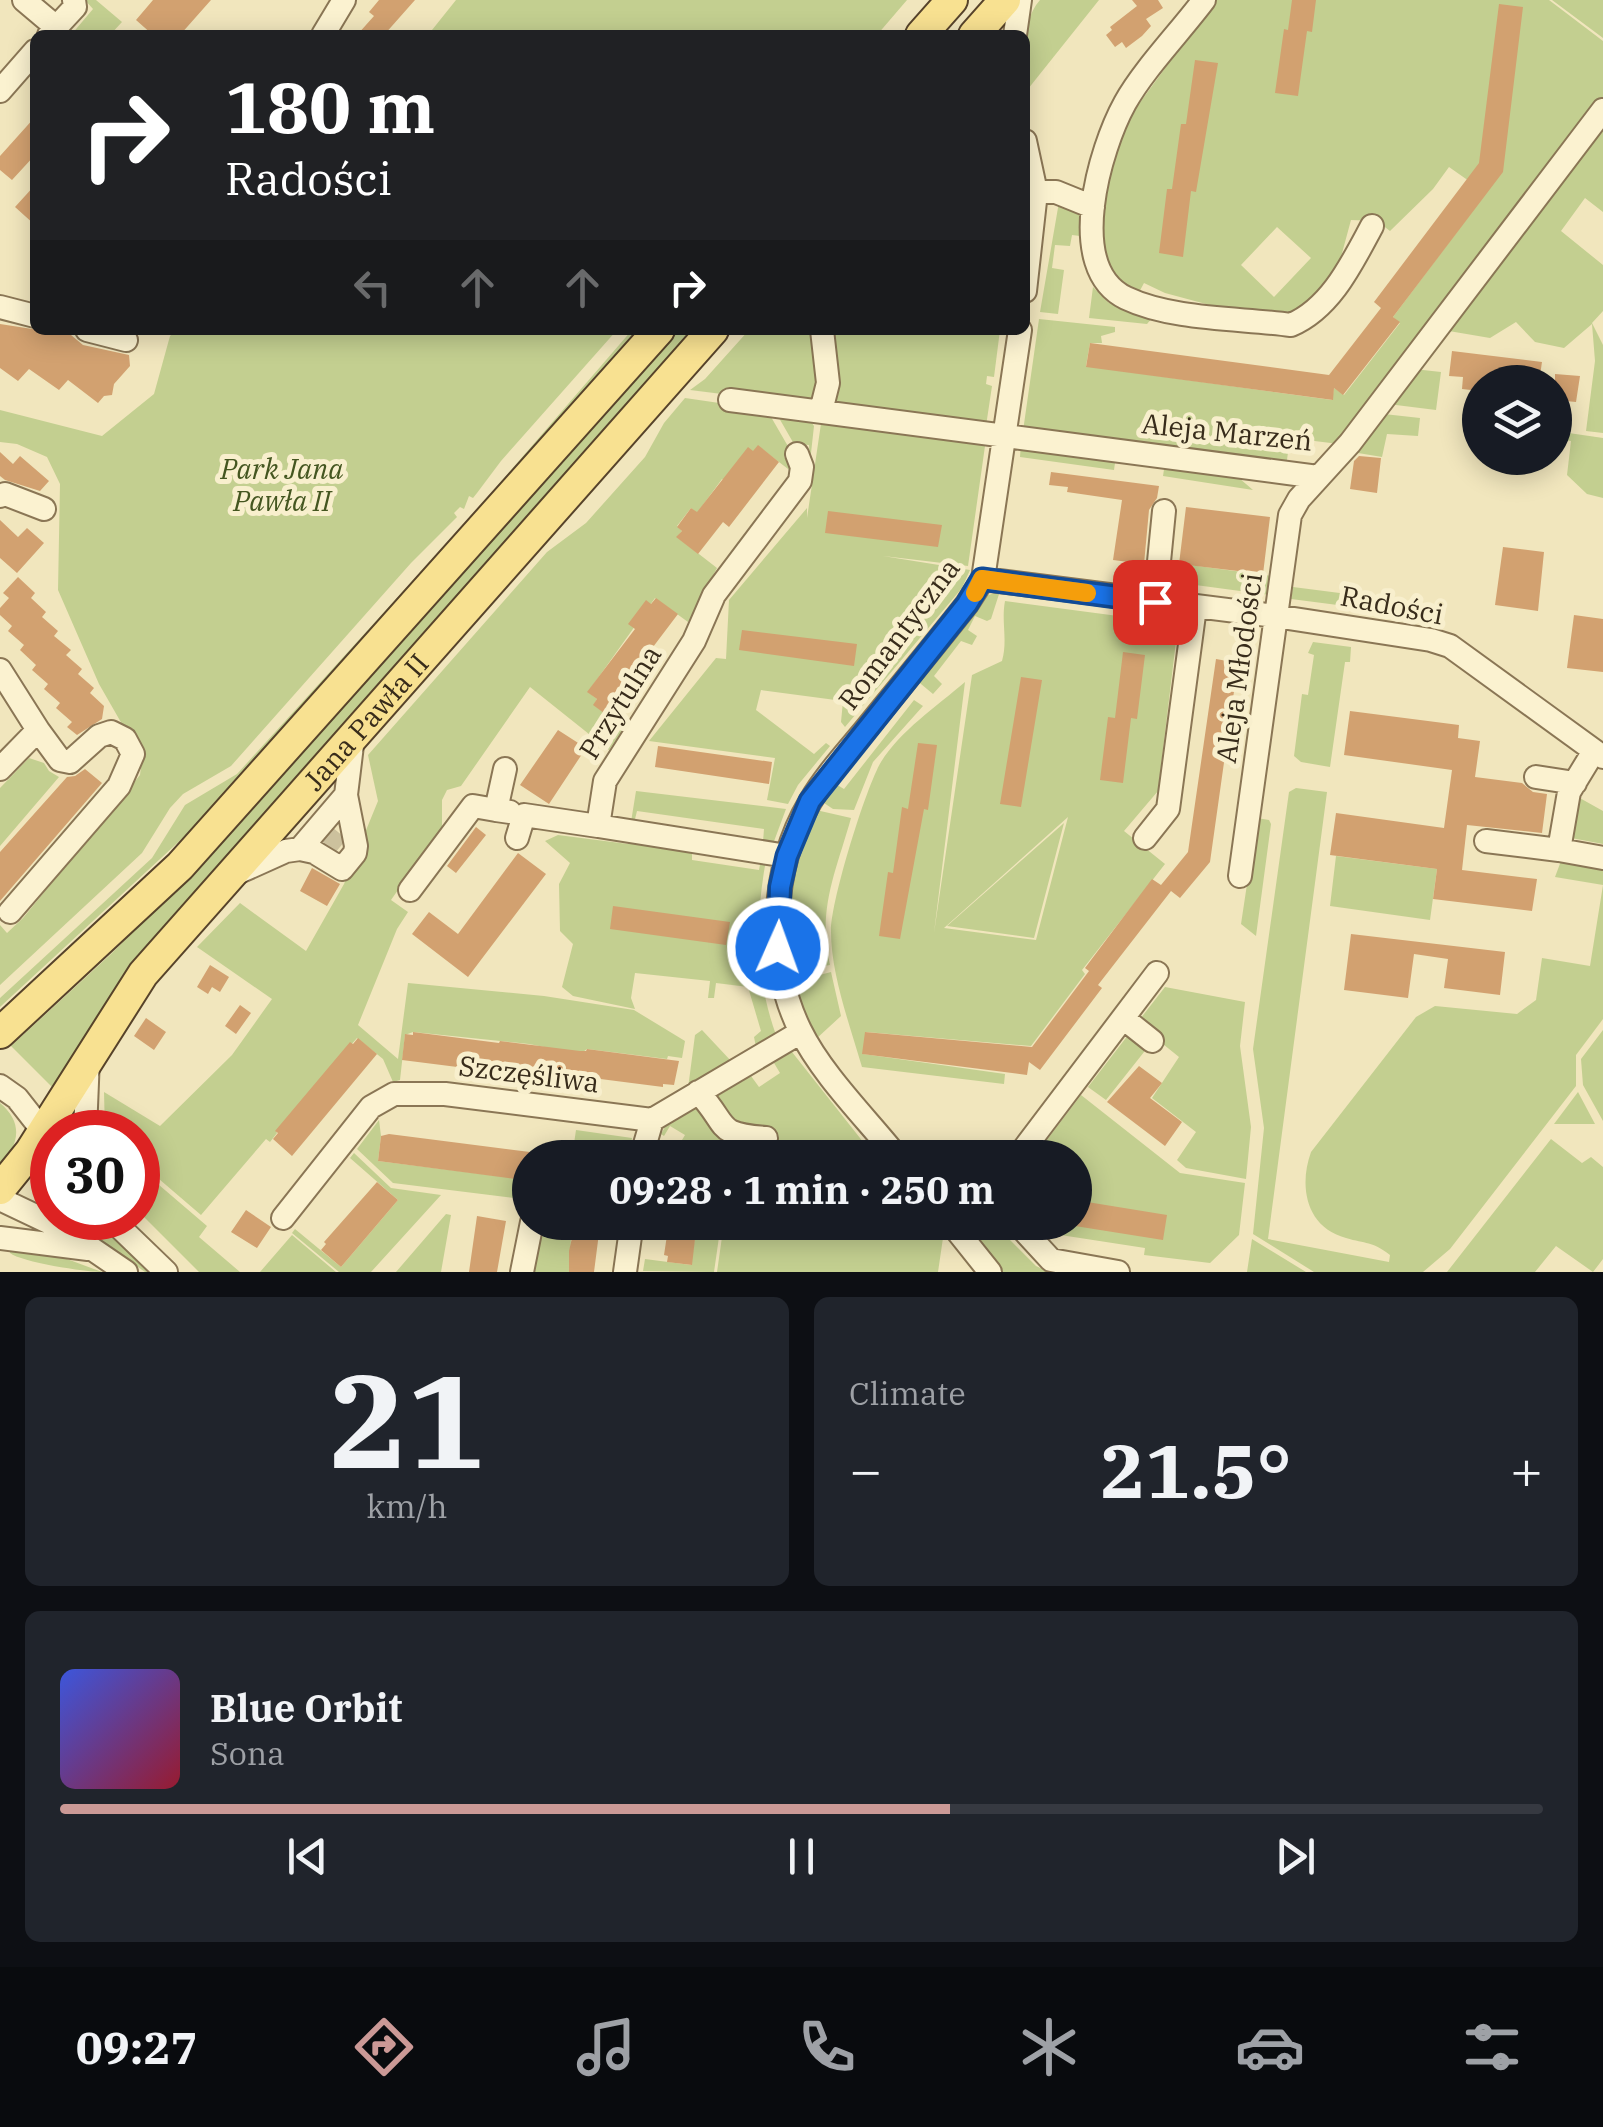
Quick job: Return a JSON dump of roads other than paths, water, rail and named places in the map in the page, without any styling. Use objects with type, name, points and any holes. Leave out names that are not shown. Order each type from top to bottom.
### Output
[{"type":"main road","points":[[926,30],[952,0]]},
{"type":"main road","name":"Jana Pawła II","points":[[0,1033],[180,866],[655,335]]},
{"type":"main road","name":"Jana Pawła II","points":[[61,1110],[88,1058],[143,974],[709,335]]},
{"type":"main road","name":"Jana Pawła II","points":[[0,1188],[30,1156]]},
{"type":"street","points":[[24,0],[52,30]]},
{"type":"street","points":[[326,30],[344,0]]},
{"type":"street","points":[[1016,30],[1020,0]]},
{"type":"street","points":[[1204,0],[1127,99],[1109,134],[1090,231],[1105,279],[1122,296],[1156,309],[1291,325],[1311,316],[1346,273],[1372,226]]},
{"type":"street","points":[[54,30],[75,4]]},
{"type":"street","points":[[0,91],[30,57]]},
{"type":"street","name":"Aleja Marzeń","points":[[730,400],[1318,476],[1350,443],[1603,110]]},
{"type":"street","points":[[1030,164],[1036,192],[1030,246]]},
{"type":"street","points":[[1036,192],[1056,192],[1093,207]]},
{"type":"street","points":[[1274,298],[1277,323]]},
{"type":"street","points":[[0,307],[30,315]]},
{"type":"street","points":[[106,335],[126,340]]},
{"type":"street","points":[[821,411],[828,383],[823,335]]},
{"type":"street","name":"Romantyczna","points":[[883,1140],[801,1032],[778,948],[780,887],[787,856],[810,801],[957,617],[982,579],[1019,335]]},
{"type":"street","name":"Przytulna","points":[[598,826],[605,781],[704,626],[714,595],[800,481],[802,467],[796,454]]},
{"type":"street","name":"Aleja Młodości","points":[[1240,876],[1290,515],[1318,476]]},
{"type":"street","points":[[0,496],[5,494],[44,509]]},
{"type":"street","points":[[1155,602],[1164,510]]},
{"type":"street","name":"Radości","points":[[982,579],[1367,629],[1450,646],[1599,754]]},
{"type":"street","points":[[1145,838],[1168,809],[1195,606]]},
{"type":"street","points":[[0,670],[60,760],[70,762],[99,736],[111,732],[125,739],[133,754],[119,786],[10,912]]},
{"type":"street","points":[[0,769],[38,730]]},
{"type":"street","points":[[229,876],[286,851],[334,838],[352,736]]},
{"type":"street","points":[[1559,850],[1569,792],[1599,754]]},
{"type":"street","points":[[496,810],[505,769]]},
{"type":"street","points":[[1536,777],[1575,784]]},
{"type":"street","points":[[410,890],[473,806],[787,856]]},
{"type":"street","points":[[517,838],[524,815]]},
{"type":"street","points":[[1486,841],[1603,858]]},
{"type":"street","points":[[1031,1140],[1157,973]]},
{"type":"street","points":[[1123,1018],[1152,1041]]},
{"type":"street","points":[[646,1140],[652,1120],[671,1100],[698,1092],[801,1032]]},
{"type":"street","points":[[87,1110],[88,1058]]},
{"type":"street","points":[[0,1086],[30,1114]]},
{"type":"street","points":[[698,1092],[717,1120],[734,1135],[766,1138]]},
{"type":"street","name":"Szczęśliwa","points":[[276,1220],[304,1192],[371,1107],[399,1093],[445,1094],[652,1120]]},
{"type":"street","points":[[0,1199],[44,1219],[126,1272]]},
{"type":"street","points":[[0,1238],[96,1250]]},
{"type":"street","points":[[133,1240],[166,1272]]},
{"type":"street","points":[[522,1272],[528,1240]]},
{"type":"street","points":[[624,1272],[629,1240]]},
{"type":"street","points":[[965,1240],[990,1272]]},
{"type":"street","points":[[1033,1240],[1051,1260],[1118,1272]]},
{"type":"tunnel","points":[[324,849],[345,824]]},
{"type":"park label","name":"Park Jana Pawła II","points":[[282,485]]}]
